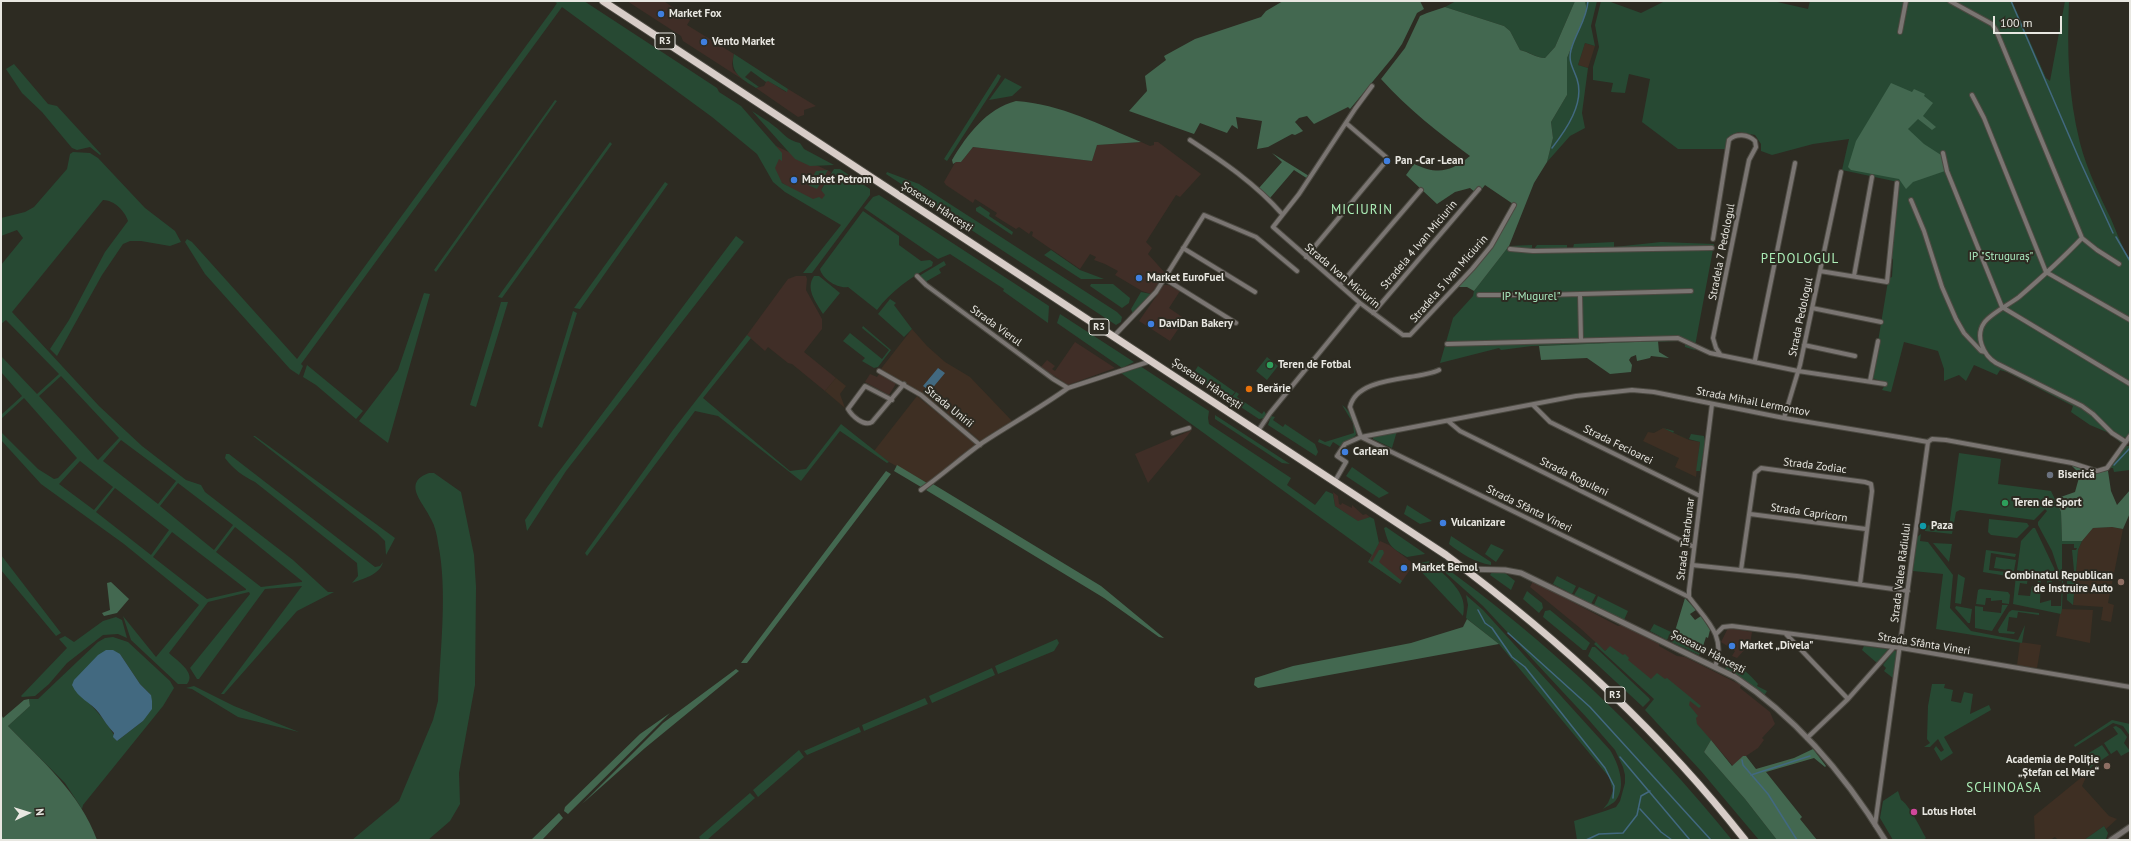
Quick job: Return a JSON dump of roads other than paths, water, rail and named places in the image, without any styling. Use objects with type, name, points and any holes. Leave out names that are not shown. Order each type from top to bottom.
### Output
[{"type":"highway","name":"Șoseaua Hâncești","points":[[604,1],[1335,481],[1465,569],[1537,626],[1613,693],[1674,756],[1745,840]]},
{"type":"street","points":[[1900,32],[1906,1]]},
{"type":"street","points":[[1950,1],[1992,24],[1996,30],[2082,238],[2119,264]]},
{"type":"street","points":[[1190,140],[1224,163],[1272,203],[1282,214],[1299,194],[1372,86]]},
{"type":"street","points":[[1972,95],[1984,118],[2046,272],[2130,320]]},
{"type":"street","points":[[1306,257],[1386,162],[1387,158],[1346,123]]},
{"type":"street","name":"Stradela 7 Pedologul","points":[[1713,239],[1729,140],[1742,135],[1752,138],[1756,146],[1749,160],[1713,338],[1716,348],[1721,354]]},
{"type":"street","points":[[1943,153],[1947,171],[1990,280],[2004,309],[2130,384]]},
{"type":"street","points":[[1755,360],[1794,163]]},
{"type":"street","name":"Strada Pedologul","points":[[1784,418],[1798,371],[1841,172]]},
{"type":"street","points":[[1854,276],[1872,177]]},
{"type":"street","points":[[1820,270],[1887,282],[1897,183]]},
{"type":"street","name":"Stradela 4 Ivan Miciurin","points":[[1373,313],[1479,189]]},
{"type":"street","points":[[1340,285],[1421,190]]},
{"type":"street","points":[[1911,200],[1924,231],[1942,287],[1964,333],[1981,351],[1985,352],[1996,363],[2088,410],[2112,433],[2126,442]]},
{"type":"street","name":"Stradela 5 Ivan Miciurin","points":[[1403,335],[1408,336],[1414,333],[1472,269],[1496,238],[1514,205]]},
{"type":"street","name":"Strada Ivan Miciurin","points":[[1282,214],[1273,227],[1360,303],[1403,335]]},
{"type":"street","points":[[1114,336],[1148,302],[1165,279],[1204,215],[1256,237],[1297,271]]},
{"type":"street","points":[[1985,352],[1982,345],[1982,327],[1986,320],[2004,309],[2082,238]]},
{"type":"street","points":[[1183,248],[1255,292]]},
{"type":"street","points":[[1510,249],[1533,251],[1712,248]]},
{"type":"street","name":"Strada Vierul","points":[[917,276],[938,294],[1068,388]]},
{"type":"street","points":[[1165,279],[1236,323]]},
{"type":"street","points":[[1479,295],[1691,291]]},
{"type":"street","points":[[1580,294],[1581,340]]},
{"type":"street","points":[[1258,431],[1360,303]]},
{"type":"street","points":[[1812,308],[1881,322]]},
{"type":"street","points":[[1447,344],[1678,338],[1701,350],[1755,360],[1798,371],[1885,384]]},
{"type":"street","points":[[1870,381],[1878,340]]},
{"type":"street","points":[[1804,345],[1854,356]]},
{"type":"street","points":[[921,490],[980,445],[1041,407],[1068,388],[1151,361]]},
{"type":"street","points":[[1361,437],[1350,407],[1354,398],[1364,390],[1384,381],[1429,374],[1439,370]]},
{"type":"street","name":"Strada Unirii","points":[[879,371],[904,384],[932,404],[980,445]]},
{"type":"street","points":[[892,400],[865,386],[848,409],[864,423],[870,424],[892,400],[904,384]]},
{"type":"street","name":"Strada Mihail Lermontov","points":[[1335,481],[1346,462],[1337,456],[1345,444],[1361,437],[1406,427],[1448,421],[1576,396],[1632,390],[1654,392],[1784,418],[1928,442],[1932,439],[1953,441],[2072,463],[2097,471],[2107,468],[2130,436]]},
{"type":"street","name":"Strada Tatarbunar","points":[[1712,404],[1689,597],[1716,634],[1720,650],[1715,667]]},
{"type":"street","name":"Strada Fecioarei","points":[[1533,405],[1550,422],[1700,496]]},
{"type":"street","name":"Strada Roguleni","points":[[1448,421],[1460,431],[1694,546]]},
{"type":"street","points":[[1174,433],[1189,428]]},
{"type":"street","name":"Strada Sfânta Vineri","points":[[1361,437],[1689,597]]},
{"type":"street","name":"Strada Valea Rădiului","points":[[1875,825],[1901,648],[1928,442]]},
{"type":"street","name":"Strada Zodiac","points":[[1741,570],[1754,478],[1758,469],[1865,482],[1872,487],[1860,584]]},
{"type":"street","name":"Strada Capricorn","points":[[1750,514],[1866,530]]},
{"type":"street","points":[[1692,564],[1860,584],[1908,592]]},
{"type":"street","name":"Șoseaua Hâncești","points":[[1465,569],[1505,570],[1521,573],[1715,667],[1753,689],[1807,738],[1830,764],[1885,840]]},
{"type":"street","name":"Strada Sfânta Vineri","points":[[1716,634],[1723,627],[1732,626],[1901,648],[2130,687]]},
{"type":"street","points":[[1784,633],[1848,699]]},
{"type":"street","points":[[1807,738],[1848,699],[1894,647]]},
{"type":"street","points":[[2110,840],[2130,827]]},
{"type":"water","points":[[938,368],[945,373],[930,391],[923,386]]},
{"type":"water","points":[[106,650],[113,650],[120,654],[140,684],[151,695],[152,701],[152,709],[143,721],[117,741],[113,737],[114,733],[96,709],[78,694],[72,685],[74,680],[98,655]]},
{"type":"waterway","points":[[1552,148],[1568,125],[1576,107],[1579,88],[1571,64],[1570,54],[1573,43],[1584,20],[1588,1]]},
{"type":"waterway","points":[[2011,1],[2080,161],[2113,233]]},
{"type":"waterway","points":[[2116,237],[2130,261]]},
{"type":"waterway","points":[[2114,465],[2130,448]]},
{"type":"waterway","points":[[1478,610],[1485,623],[1492,628],[1512,657],[1525,667],[1605,768],[1614,786],[1613,798]]},
{"type":"waterway","points":[[1508,633],[1590,707],[1711,840]]},
{"type":"waterway","points":[[1751,775],[1810,756]]},
{"type":"waterway","points":[[1620,757],[1690,840]]},
{"type":"waterway","points":[[1742,760],[1743,765],[1768,794],[1797,840]]},
{"type":"waterway","points":[[1586,840],[1599,834],[1623,833],[1637,815],[1641,796],[1650,791]]},
{"type":"waterway","points":[[1640,809],[1661,832],[1672,840]]},
{"type":"place","name":"Market Fox","points":[[661,14]]},
{"type":"place","name":"Vento Market","points":[[704,42]]},
{"type":"place","name":"Pan -Car -Lean","points":[[1387,161]]},
{"type":"place","name":"Market Petrom","points":[[794,180]]},
{"type":"place","name":"Market EuroFuel","points":[[1139,278]]},
{"type":"place","name":"DaviDan Bakery","points":[[1151,324]]},
{"type":"place","name":"Teren de Fotbal","points":[[1270,365]]},
{"type":"place","name":"Berărie","points":[[1249,389]]},
{"type":"place","name":"Carlean","points":[[1345,452]]},
{"type":"place","name":"Biserică","points":[[2050,475]]},
{"type":"place","name":"Teren de Sport","points":[[2005,503]]},
{"type":"place","name":"Vulcanizare","points":[[1443,523]]},
{"type":"place","name":"Paza","points":[[1923,526]]},
{"type":"place","name":"Market Bemol","points":[[1404,568]]},
{"type":"place","name":"Combinatul Republican de Instruire Auto","points":[[2121,582]]},
{"type":"place","name":"Market „Divela\"","points":[[1732,646]]},
{"type":"place","name":"Academia de Poliție „Ștefan cel Mare“","points":[[2107,766]]},
{"type":"place","name":"Lotus Hotel","points":[[1914,812]]},
{"type":"district","name":"MICIURIN","points":[[1362,210]]},
{"type":"district","name":"PEDOLOGUL","points":[[1800,259]]},
{"type":"district","name":"SCHINOASA","points":[[2004,788]]},
{"type":"park label","name":"IP \"Struguraș\"","points":[[2001,257]]},
{"type":"park label","name":"IP \"Mugurel\"","points":[[1531,297]]}]
